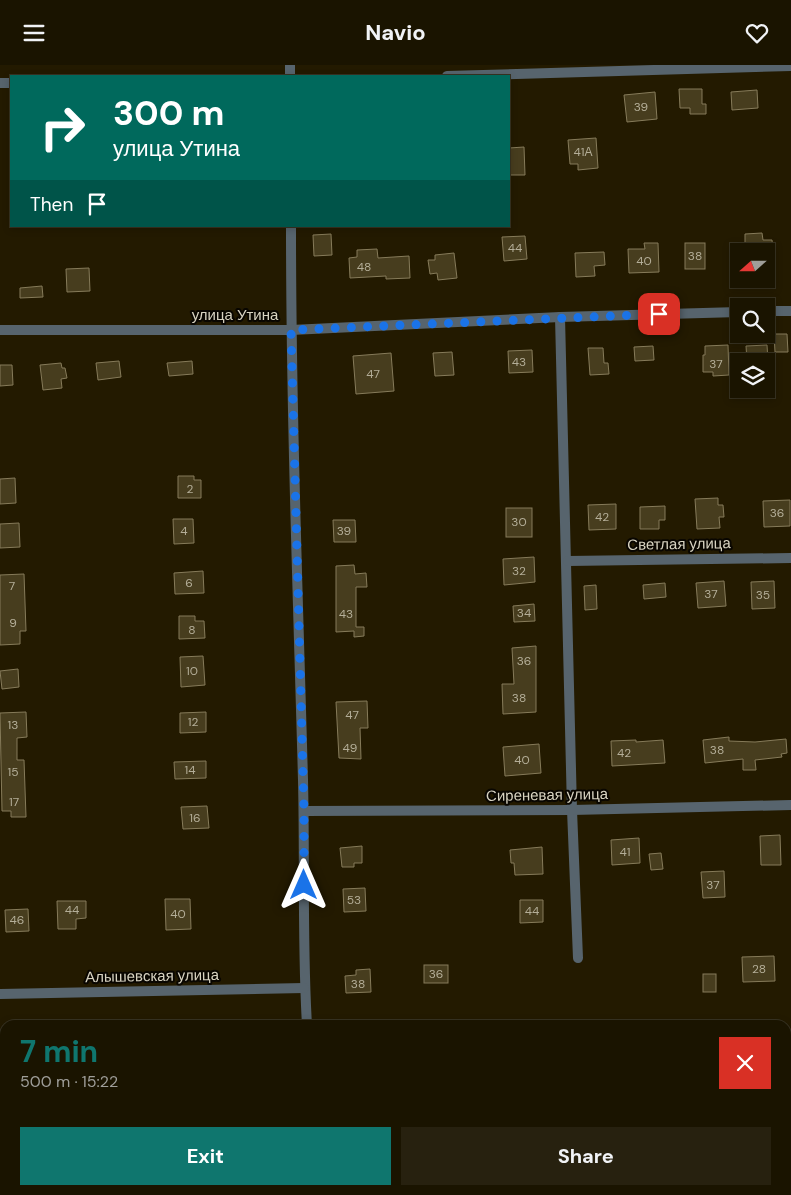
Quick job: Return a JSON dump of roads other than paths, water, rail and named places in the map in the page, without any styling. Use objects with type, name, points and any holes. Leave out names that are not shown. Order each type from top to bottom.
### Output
[{"type":"street","points":[[481,75],[791,66]]},
{"type":"street","points":[[291,227],[291,330],[304,811],[306,1020]]},
{"type":"street","points":[[775,311],[791,311]]},
{"type":"street","name":"улица Утина","points":[[0,330],[291,330],[560,317],[730,312]]},
{"type":"street","points":[[560,317],[568,561],[572,810],[578,958]]},
{"type":"street","name":"Светлая улица","points":[[568,561],[791,557]]},
{"type":"street","name":"Сиреневая улица","points":[[304,811],[572,810],[791,805]]},
{"type":"street","name":"Алышевская улица","points":[[0,994],[304,988]]}]
